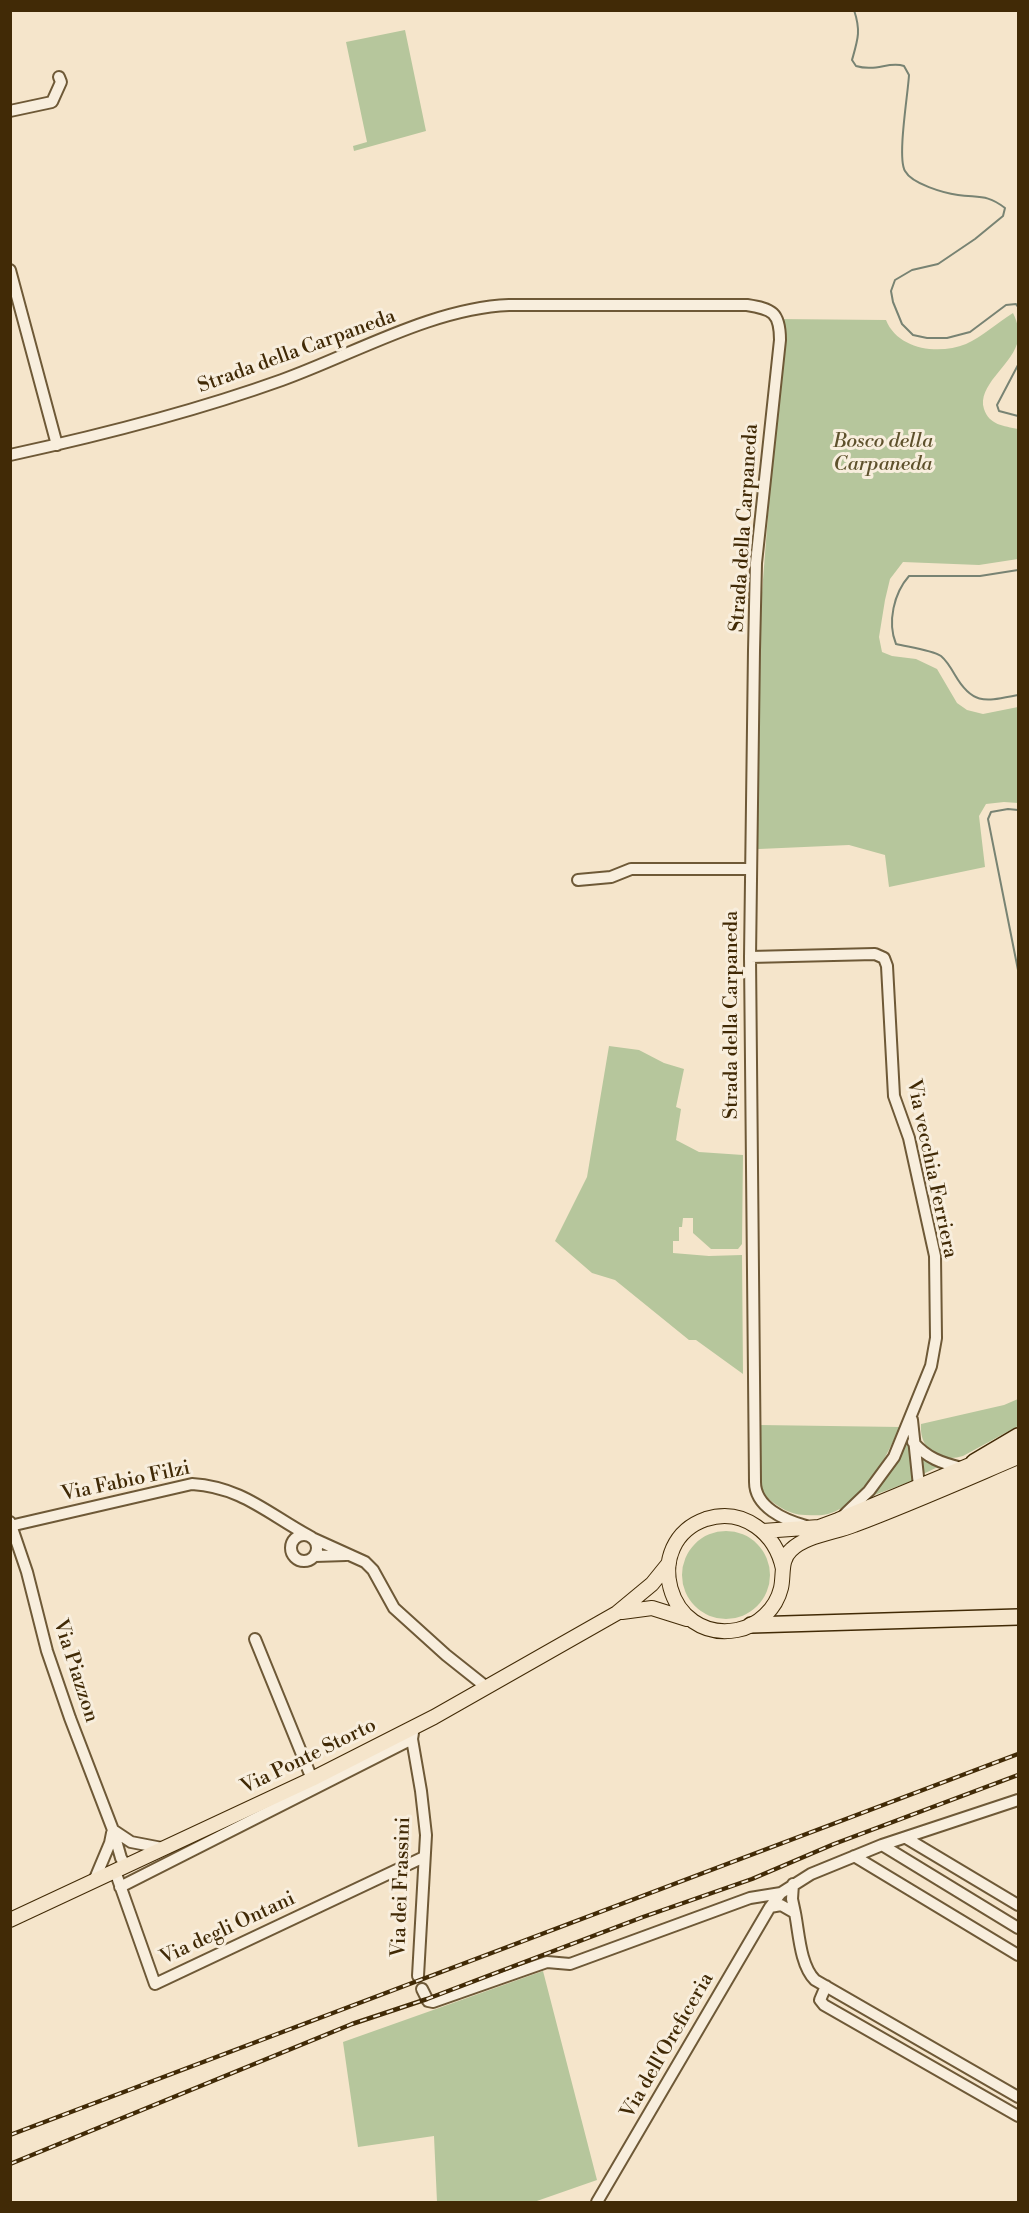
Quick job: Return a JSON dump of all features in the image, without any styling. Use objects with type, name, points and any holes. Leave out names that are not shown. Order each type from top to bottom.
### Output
[{"type":"highway","points":[[968,1465],[1018,1436]]},
{"type":"highway","points":[[751,1625],[1018,1617]]},
{"type":"main road","points":[[764,1531],[812,1527],[838,1520],[1018,1445]]},
{"type":"main road","points":[[783,1569],[777,1548],[764,1531],[742,1519],[724,1516],[707,1519],[686,1532],[672,1551],[668,1575],[672,1594],[681,1611],[690,1620],[720,1631],[730,1631],[751,1625],[773,1606],[781,1587],[783,1569],[784,1559],[800,1544],[853,1526],[1018,1457]]},
{"type":"main road","name":"Via Ponte Storto","points":[[10,1920],[413,1733],[484,1686],[617,1613],[651,1584],[669,1563]]},
{"type":"main road","name":"Via Ponte Storto","points":[[617,1613],[652,1608],[690,1620]]},
{"type":"street","points":[[10,111],[52,102],[61,82],[59,77]]},
{"type":"street","points":[[10,270],[57,445]]},
{"type":"street","name":"Strada della Carpaneda","points":[[10,455],[172,416],[281,381],[387,337],[472,308],[509,305],[747,305],[767,309],[774,313],[779,321],[780,339],[756,562],[750,870],[755,1493],[768,1508],[783,1518],[812,1527]]},
{"type":"street","points":[[578,880],[611,877],[631,869],[750,870]]},
{"type":"street","name":"Via vecchia Ferriera","points":[[750,957],[875,954],[884,958],[887,966],[894,1096],[909,1138],[935,1256],[936,1338],[931,1366],[905,1433],[886,1469],[857,1505],[838,1520]]},
{"type":"street","name":"Via vecchia Ferriera","points":[[913,1411],[913,1442],[919,1486]]},
{"type":"street","points":[[913,1442],[930,1458],[942,1463],[968,1465]]},
{"type":"street","name":"Via Fabio Filzi","points":[[11,1524],[192,1484],[214,1485],[256,1503],[310,1537],[356,1556]]},
{"type":"street","points":[[911,1502],[919,1486]]},
{"type":"street","name":"Via Fabio Filzi","points":[[277,1518],[292,1542]]},
{"type":"street","name":"Via Piazzon","points":[[11,1524],[47,1651],[70,1718],[117,1833],[126,1845],[120,1868]]},
{"type":"street","points":[[315,1556],[317,1544],[310,1537],[301,1535],[292,1542],[292,1553],[298,1560],[309,1560],[315,1556],[334,1554],[356,1556],[365,1562],[373,1570],[394,1608],[484,1686]]},
{"type":"street","points":[[255,1639],[312,1779]]},
{"type":"street","points":[[120,1887],[413,1733]]},
{"type":"street","name":"Via dei Frassini","points":[[413,1733],[426,1835],[419,1923],[418,1976]]},
{"type":"street","name":"Via dell'Oreficeria","points":[[597,2202],[770,1907],[781,1893],[810,1874],[882,1845],[1018,1800]]},
{"type":"street","points":[[94,1881],[110,1843],[117,1833],[131,1842],[162,1848]]},
{"type":"street","points":[[906,1838],[1018,1905]]},
{"type":"street","points":[[882,1845],[1018,1928]]},
{"type":"street","points":[[854,1856],[1018,1954]]},
{"type":"street","name":"Via degli Ontani","points":[[120,1868],[120,1887],[155,1984],[424,1857]]},
{"type":"street","points":[[793,1884],[792,1899],[809,1974],[1018,2097]]},
{"type":"street","points":[[422,1989],[428,2001],[433,2002],[547,1962],[570,1964],[750,1898],[781,1893]]},
{"type":"street","points":[[770,1907],[781,1905],[795,1912]]},
{"type":"street","points":[[826,1986],[820,2000],[824,2005],[1018,2116]]},
{"type":"street","points":[[912,2055],[921,2041]]},
{"type":"green space","points":[[405,30],[426,131],[354,151],[353,146],[367,142],[346,42]]},
{"type":"green space","name":"Bosco della Carpaneda","points":[[1013,313],[1018,328],[1017,344],[985,392],[983,401],[986,414],[993,422],[1018,429],[1018,559],[979,565],[903,562],[890,579],[879,637],[882,652],[892,656],[916,659],[937,669],[957,703],[967,710],[983,714],[1018,707],[1018,803],[986,804],[979,816],[985,867],[889,887],[885,855],[849,845],[750,848],[758,644],[774,438],[775,319],[886,320],[892,330],[909,344],[944,349],[972,341]]},
{"type":"green space","points":[[609,1046],[639,1050],[664,1063],[684,1069],[676,1107],[681,1109],[676,1140],[699,1152],[743,1155],[742,1244],[738,1249],[711,1249],[693,1233],[693,1218],[683,1218],[682,1227],[679,1227],[679,1241],[673,1241],[673,1253],[709,1256],[742,1255],[743,1374],[696,1340],[689,1340],[615,1280],[592,1273],[555,1241],[587,1177]]},
{"type":"green space","points":[[1018,1399],[1018,1426],[963,1456],[946,1458],[939,1456],[923,1441],[921,1424],[1004,1405]]},
{"type":"green space","points":[[760,1425],[900,1427],[881,1465],[863,1490],[841,1509],[828,1514],[814,1515],[792,1513],[773,1503],[759,1488]]},
{"type":"green space","points":[[908,1434],[914,1479],[869,1497]]},
{"type":"green space","points":[[920,1455],[932,1464],[940,1466],[921,1475]]},
{"type":"green space","points":[[726,1531],[751,1538],[763,1550],[770,1575],[763,1600],[751,1612],[726,1619],[701,1612],[689,1600],[682,1575],[689,1550],[701,1538]]},
{"type":"green space","points":[[543,1971],[597,2180],[534,2202],[437,2202],[434,2136],[358,2147],[343,2042]]},
{"type":"waterway","points":[[854,10],[858,35],[852,60],[856,66],[863,68],[904,66],[909,75],[902,140],[905,171],[914,180],[929,187],[952,194],[983,197],[1005,208],[1003,216],[975,239],[938,264],[912,270],[895,280],[891,291],[902,324],[913,335],[947,338],[970,332],[1006,305],[1016,304],[1018,307]]},
{"type":"waterway","points":[[1018,365],[997,405],[999,411],[1018,416]]},
{"type":"waterway","points":[[1018,570],[980,576],[909,576],[899,591],[892,617],[896,644],[926,650],[941,656],[962,685],[974,697],[997,699],[1018,695]]},
{"type":"waterway","points":[[1018,810],[991,812],[988,819],[1018,970]]},
{"type":"railway","points":[[10,2135],[1018,1754]]},
{"type":"railway","points":[[10,2164],[352,2024],[427,1999],[643,1917],[752,1879],[834,1844],[1018,1775]]}]
